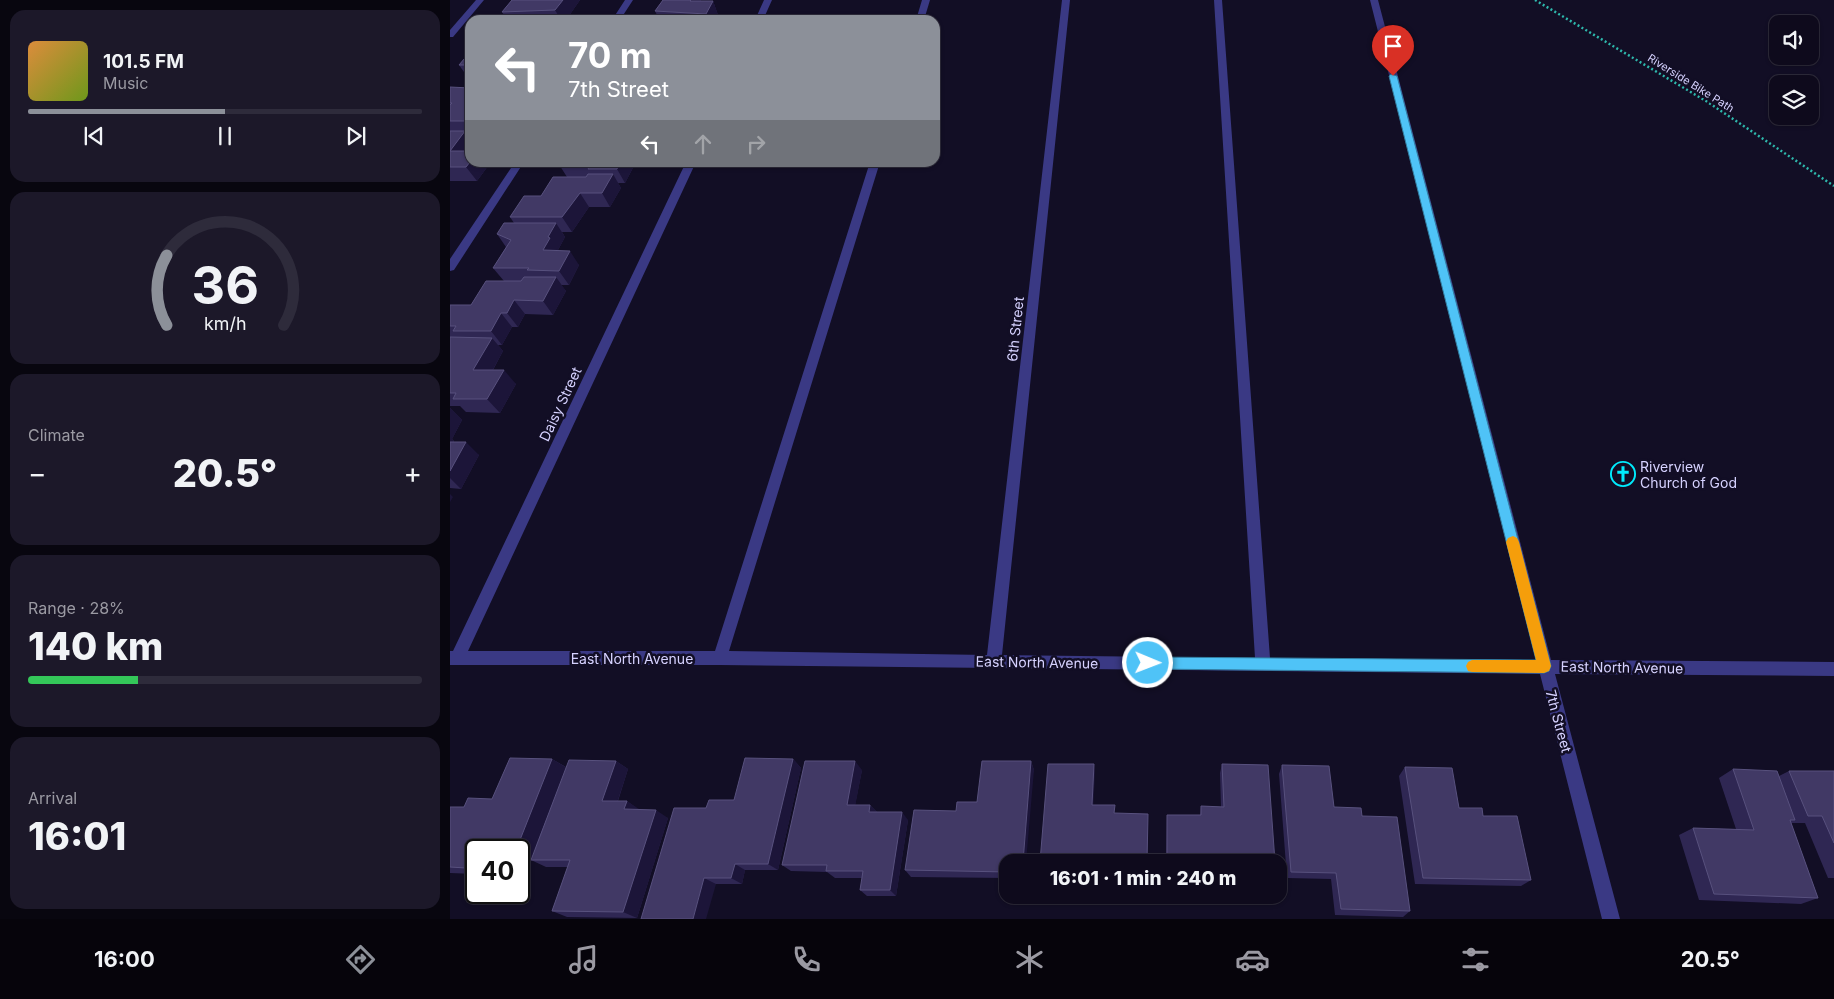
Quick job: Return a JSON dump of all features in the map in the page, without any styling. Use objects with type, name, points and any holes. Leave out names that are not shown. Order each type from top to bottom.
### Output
[{"type":"street","points":[[467,15],[480,0]]},
{"type":"street","points":[[619,15],[629,0]]},
{"type":"street","points":[[761,15],[768,0]]},
{"type":"street","points":[[922,15],[926,0]]},
{"type":"street","name":"6th Street","points":[[994,661],[1066,0]]},
{"type":"street","points":[[1218,0],[1263,665]]},
{"type":"street","name":"7th Street","points":[[1374,0],[1544,666],[1611,919]]},
{"type":"street","points":[[450,35],[465,18]]},
{"type":"street","points":[[450,267],[517,167]]},
{"type":"street","name":"Daisy Street","points":[[453,658],[689,167]]},
{"type":"street","points":[[720,658],[873,167]]},
{"type":"street","name":"East North Avenue","points":[[453,658],[720,658],[1263,665],[1834,669]]},
{"type":"path","name":"Riverside Bike Path","points":[[1535,0],[1706,101],[1834,186]]},
{"type":"building","points":[[512,0],[563,0],[555,10],[502,12]]},
{"type":"building","points":[[663,0],[713,1],[706,14],[655,11]]},
{"type":"building","points":[[465,58],[465,65],[459,65]]},
{"type":"building","points":[[450,87],[465,88],[465,121],[450,121],[450,105],[452,103],[450,103]]},
{"type":"building","points":[[450,131],[465,131],[450,151]]},
{"type":"building","points":[[450,151],[465,151],[465,167],[450,167]]},
{"type":"building","points":[[589,167],[618,167],[617,169],[588,169]]},
{"type":"building","points":[[588,174],[613,174],[602,193],[580,193],[562,217],[510,217],[524,196],[541,196],[553,177],[586,177]]},
{"type":"building","points":[[504,223],[556,223],[543,250],[570,251],[559,271],[527,270],[529,268],[493,268],[511,240],[497,234]]},
{"type":"building","points":[[524,277],[556,277],[543,301],[514,300],[507,313],[501,313],[491,331],[453,331],[456,326],[450,326],[450,305],[471,305],[486,281],[521,281]]},
{"type":"building","points":[[450,337],[492,338],[473,370],[504,370],[487,399],[453,399],[456,393],[450,393]]},
{"type":"building","points":[[450,442],[466,442],[450,471]]},
{"type":"building","points":[[510,758],[552,759],[520,839],[465,839],[465,868],[450,867],[450,807],[464,807],[468,798],[492,799]]},
{"type":"building","points":[[745,758],[793,759],[768,864],[735,864],[731,878],[704,878],[693,919],[641,919],[674,808],[706,808],[709,800],[734,800]]},
{"type":"building","points":[[569,760],[616,761],[602,801],[627,801],[624,809],[656,810],[623,912],[552,911],[570,860],[531,860]]},
{"type":"building","points":[[805,761],[855,761],[847,805],[870,805],[869,812],[902,812],[890,890],[860,890],[863,871],[826,871],[827,865],[782,865]]},
{"type":"building","points":[[982,761],[1031,761],[1024,854],[999,854],[999,872],[905,870],[914,810],[956,811],[957,802],[977,802]]},
{"type":"building","points":[[1048,764],[1094,764],[1092,805],[1115,805],[1114,813],[1148,814],[1147,854],[1041,854]]},
{"type":"building","points":[[1222,764],[1268,765],[1274,854],[1167,854],[1167,815],[1201,815],[1201,806],[1224,807]]},
{"type":"building","points":[[1282,765],[1329,766],[1334,807],[1361,808],[1362,816],[1397,817],[1410,911],[1341,909],[1336,873],[1291,872]]},
{"type":"building","points":[[1405,767],[1452,768],[1459,808],[1482,808],[1483,816],[1517,816],[1531,880],[1423,878]]},
{"type":"building","points":[[1733,769],[1777,771],[1795,820],[1790,820],[1818,898],[1714,894],[1693,828],[1754,830]]},
{"type":"building","points":[[1789,771],[1834,771],[1834,843],[1822,816],[1808,816]]},
{"type":"slow traffic","points":[[1472,666],[1544,666],[1513,542]]},
{"type":"place","name":"Riverview Church of God","points":[[1623,474]]},
{"type":"route","points":[[1148,663],[1544,666],[1393,76]]}]
